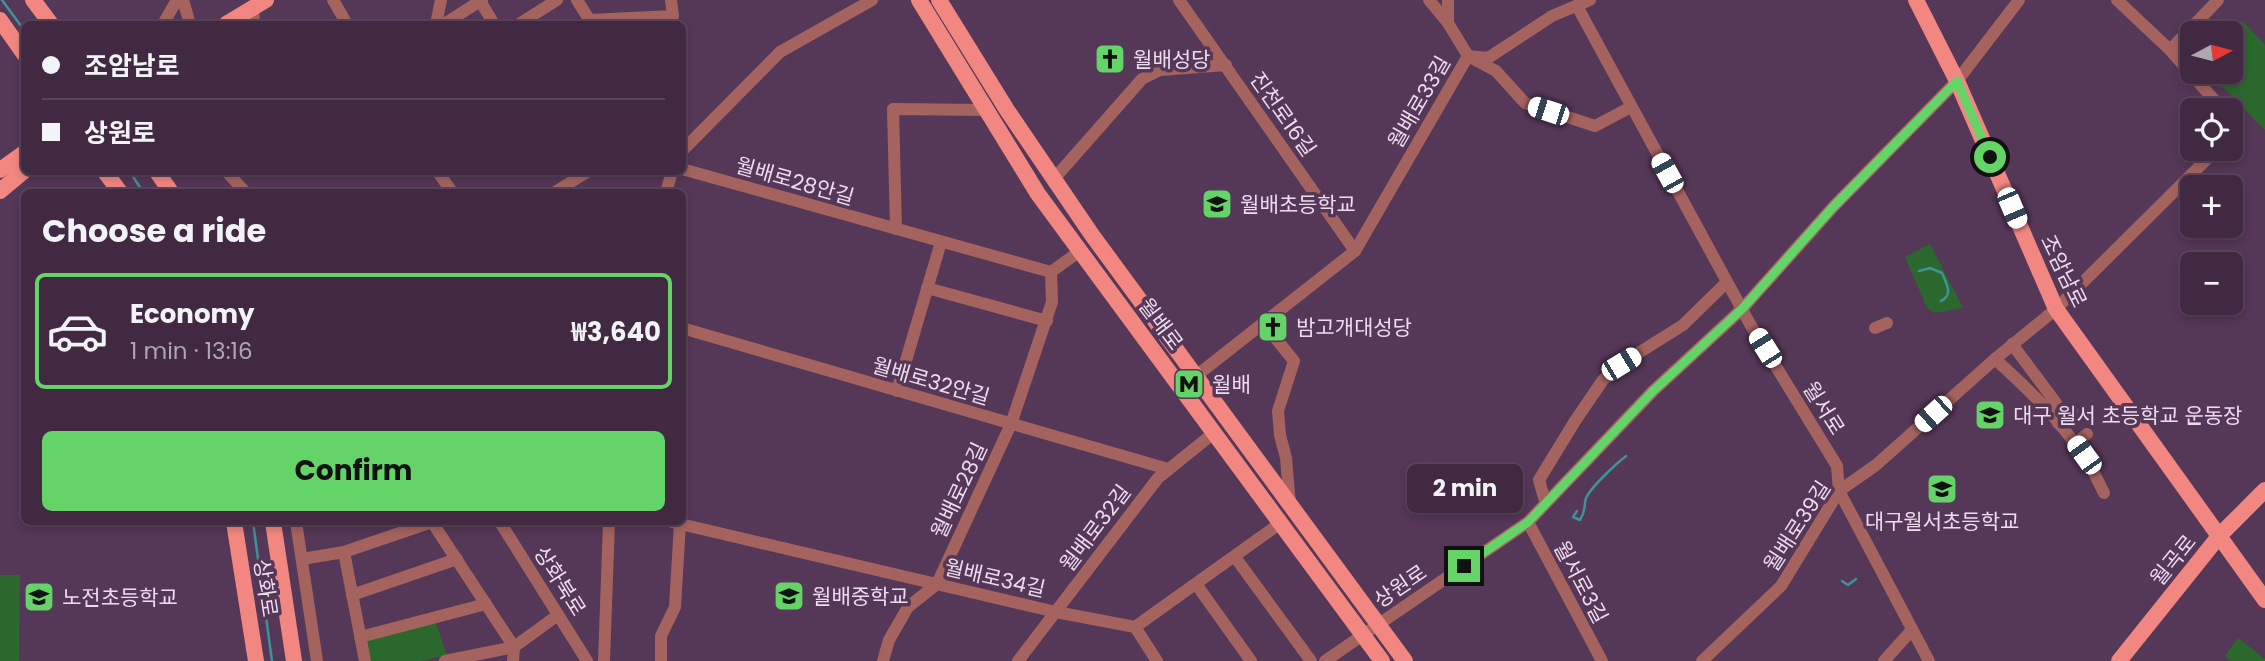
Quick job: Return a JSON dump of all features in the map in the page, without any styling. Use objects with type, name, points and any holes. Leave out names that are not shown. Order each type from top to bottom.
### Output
[{"type":"main road","points":[[33,0],[49,21]]},
{"type":"main road","name":"월배로","points":[[919,0],[1038,194],[1382,661]]},
{"type":"main road","name":"월배로","points":[[939,0],[1053,180],[1405,661]]},
{"type":"main road","name":"조암남로","points":[[1916,0],[1957,81],[2056,309],[2265,600]]},
{"type":"main road","points":[[233,21],[258,11]]},
{"type":"main road","points":[[0,20],[21,50]]},
{"type":"main road","points":[[0,170],[21,155]]},
{"type":"main road","points":[[0,191],[21,174]]},
{"type":"main road","name":"월곡로","points":[[2119,661],[2220,535],[2265,490]]},
{"type":"main road","name":"상화로","points":[[234,525],[256,660]]},
{"type":"main road","name":"상화로","points":[[272,525],[290,657]]},
{"type":"street","points":[[165,21],[177,0]]},
{"type":"street","points":[[183,0],[189,21]]},
{"type":"street","points":[[333,0],[345,21]]},
{"type":"street","points":[[437,21],[441,0]]},
{"type":"street","points":[[524,21],[557,0]]},
{"type":"street","points":[[577,0],[590,21]]},
{"type":"street","points":[[617,21],[670,19],[671,0]]},
{"type":"street","points":[[686,147],[780,52],[872,0]]},
{"type":"street","name":"진천로16길","points":[[1179,0],[1355,251]]},
{"type":"street","points":[[1429,0],[1448,23],[1468,56],[1496,71],[1525,103],[1595,126],[1631,107]]},
{"type":"street","points":[[1448,0],[1448,23]]},
{"type":"street","name":"월배로33길","points":[[1355,251],[1468,56],[1488,58],[1552,16],[1590,0]]},
{"type":"street","name":"상원로","points":[[1325,661],[1528,522],[1545,501],[1653,391],[1742,309],[1834,206],[1957,81],[2019,0]]},
{"type":"street","points":[[2117,0],[2170,50],[2213,98]]},
{"type":"street","points":[[449,21],[481,1],[492,21]]},
{"type":"street","points":[[2170,50],[2215,1]]},
{"type":"street","name":"월서로","points":[[1577,6],[1742,309],[1837,466],[1839,491],[1929,661]]},
{"type":"street","points":[[1053,180],[1142,79],[1160,70],[1226,65]]},
{"type":"street","points":[[896,229],[893,109],[988,110]]},
{"type":"street","name":"월배로39길","points":[[1702,661],[1781,586],[1839,491],[1876,465],[2012,344],[2056,309],[2205,161]]},
{"type":"street","name":"월배로28안길","points":[[686,170],[1051,272]]},
{"type":"street","points":[[230,175],[242,189]]},
{"type":"street","points":[[560,189],[582,175]]},
{"type":"street","points":[[897,391],[941,242]]},
{"type":"street","points":[[1051,272],[1080,251]]},
{"type":"street","points":[[1195,376],[1355,251]]},
{"type":"street","name":"월배로28길","points":[[883,661],[889,640],[908,607],[937,584],[1011,424],[1052,302],[1051,272]]},
{"type":"street","points":[[1545,501],[1539,480],[1574,421],[1603,380],[1621,364],[1683,325],[1727,282]]},
{"type":"street","points":[[927,288],[1046,321]]},
{"type":"street","points":[[1264,324],[1294,361],[1278,411],[1279,435],[1286,458],[1290,507]]},
{"type":"street","name":"월배로32안길","points":[[686,329],[1168,469]]},
{"type":"street","points":[[2012,344],[2056,403]]},
{"type":"street","points":[[1995,359],[2036,396],[2075,443],[2093,468],[2104,493]]},
{"type":"street","points":[[2058,423],[2071,411]]},
{"type":"street","name":"월배로32길","points":[[1018,661],[1157,478],[1215,432]]},
{"type":"street","points":[[2075,443],[2087,433]]},
{"type":"street","points":[[1157,661],[1135,627],[1282,522]]},
{"type":"street","name":"월서로3길","points":[[1528,522],[1602,661]]},
{"type":"street","name":"월배로34길","points":[[686,524],[1056,612],[1135,627]]},
{"type":"street","points":[[296,525],[317,661]]},
{"type":"street","points":[[302,559],[344,552],[423,525]]},
{"type":"street","points":[[434,525],[513,647],[513,661]]},
{"type":"street","name":"상화북로","points":[[502,525],[587,661]]},
{"type":"street","points":[[604,661],[609,525]]},
{"type":"street","points":[[661,661],[661,636],[675,607],[676,525]]},
{"type":"street","points":[[344,552],[365,661]]},
{"type":"street","points":[[1235,557],[1311,661]]},
{"type":"street","points":[[352,596],[457,559]]},
{"type":"street","points":[[1196,584],[1251,661]]},
{"type":"street","points":[[360,637],[486,604]]},
{"type":"street","points":[[445,661],[513,647],[558,615]]},
{"type":"street","points":[[1884,661],[1911,631]]},
{"type":"green space","points":[[2244,22],[2265,45],[2265,130],[2243,108],[2243,98],[2234,98],[2220,84],[2244,84]]},
{"type":"green space","points":[[1930,244],[1963,308],[1934,313],[1927,308],[1905,257]]},
{"type":"green space","points":[[0,575],[20,575],[19,661],[0,661]]},
{"type":"green space","points":[[435,621],[447,655],[421,661],[369,661],[364,640]]},
{"type":"green space","points":[[2238,638],[2265,661],[2231,661],[2225,656]]},
{"type":"waterway","points":[[2,0],[21,26]]},
{"type":"waterway","points":[[132,175],[141,189]]},
{"type":"waterway","points":[[1919,271],[1930,268],[1942,273],[1948,292],[1941,301]]},
{"type":"waterway","points":[[1577,511],[1573,517],[1580,520],[1589,493],[1626,456]]},
{"type":"waterway","points":[[253,525],[272,661]]},
{"type":"waterway","points":[[1842,581],[1848,585],[1856,579]]},
{"type":"place","name":"월배성당","points":[[1110,59]]},
{"type":"place","name":"월배초등학교","points":[[1217,204]]},
{"type":"place","name":"밤고개대성당","points":[[1273,327]]},
{"type":"place","name":"월배","points":[[1189,384]]},
{"type":"place","name":"대구 월서 초등학교 운동장","points":[[1990,415]]},
{"type":"place","name":"대구월서초등학교","points":[[1942,489]]},
{"type":"place","name":"월배중학교","points":[[789,596]]},
{"type":"place","name":"노전초등학교","points":[[39,597]]},
{"type":"route","points":[[1464,566],[1528,522],[1653,391],[1742,309],[1834,206],[1957,81],[1990,157]]}]
